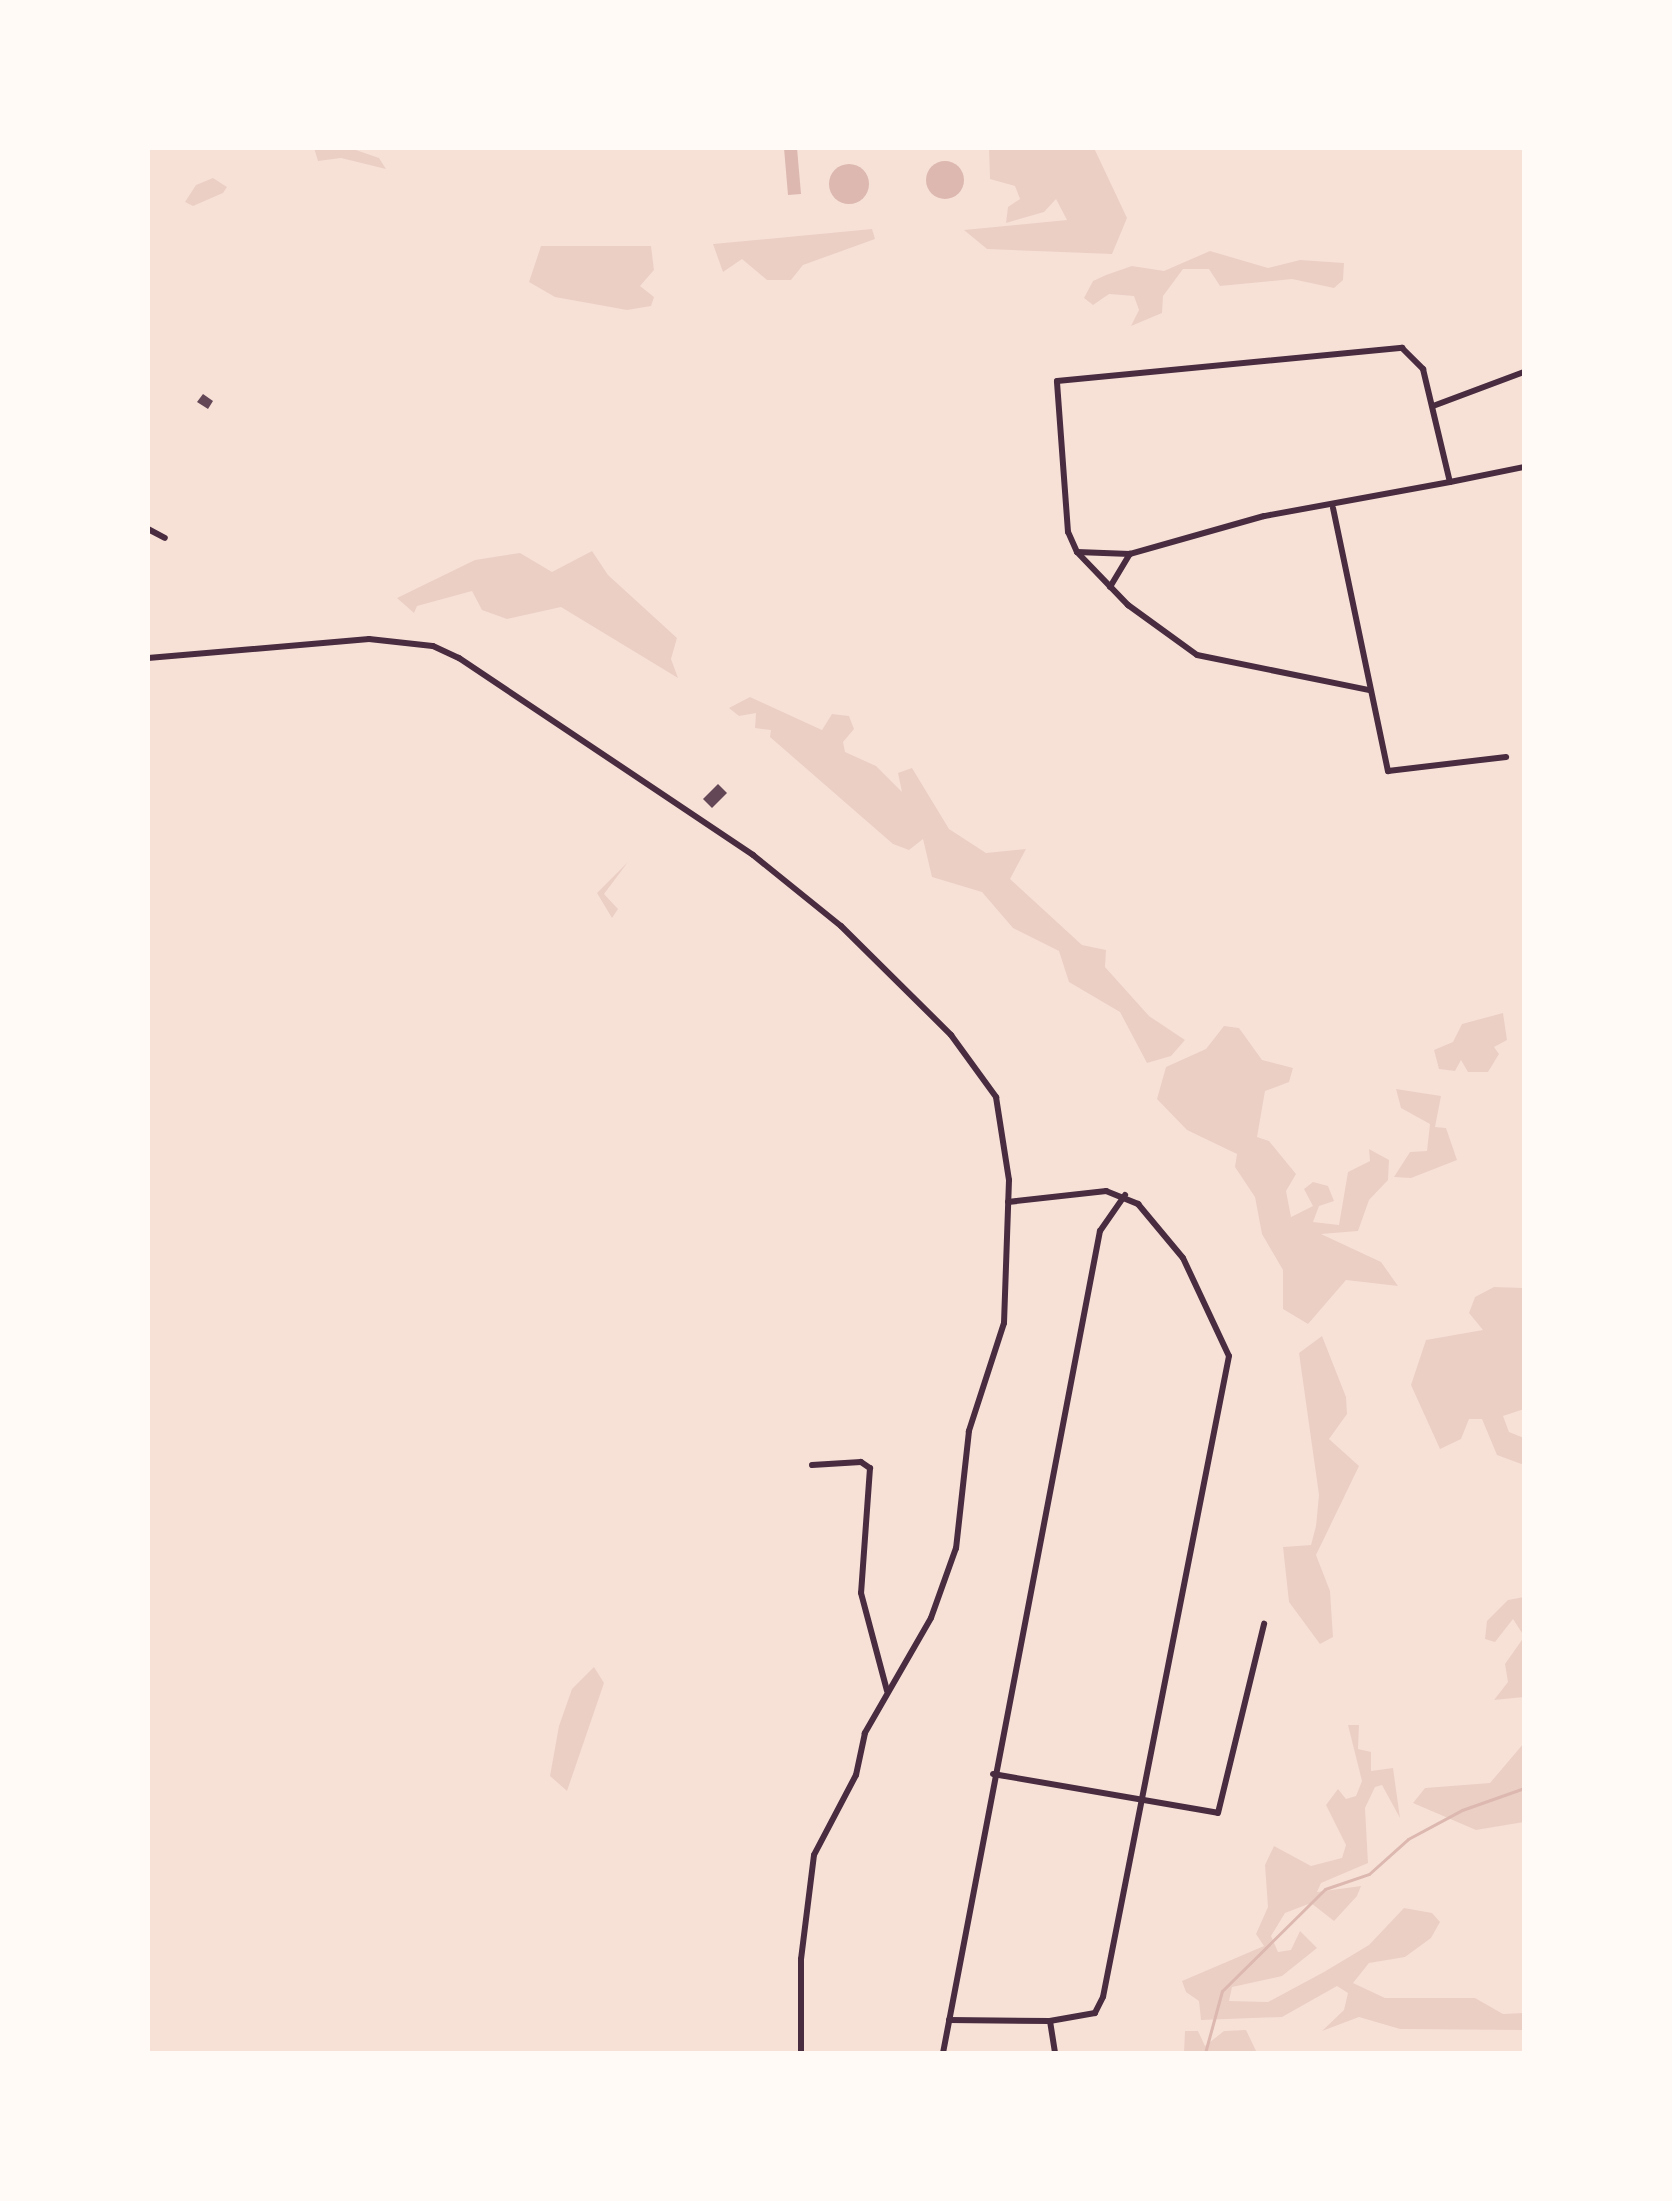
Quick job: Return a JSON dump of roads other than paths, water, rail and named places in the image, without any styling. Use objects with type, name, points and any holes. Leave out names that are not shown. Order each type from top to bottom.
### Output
[{"type":"street","points":[[1369,690],[1197,655],[1110,587],[1077,552],[1068,532],[1057,381],[1402,348],[1423,369],[1450,482]]},
{"type":"street","points":[[1433,406],[1524,372]]},
{"type":"street","points":[[1077,552],[1130,554],[1264,516],[1333,508],[1524,467]]},
{"type":"street","points":[[1333,508],[1388,771],[1506,757]]},
{"type":"street","points":[[148,529],[165,538]]},
{"type":"street","points":[[1110,587],[1130,554]]},
{"type":"street","points":[[148,658],[369,639],[433,646],[459,658],[753,855],[889,968],[987,1078],[1004,1129],[1008,1202],[1004,1323],[969,1431],[956,1548],[931,1618],[887,1691],[814,1855],[801,1959],[801,2053]]},
{"type":"street","points":[[1008,1202],[1125,1195]]},
{"type":"street","points":[[943,2053],[993,1774],[1100,1231],[1125,1195]]},
{"type":"street","points":[[949,2020],[1050,2021],[1095,2013],[1103,1997],[1229,1356],[1183,1258],[1125,1195]]},
{"type":"street","points":[[812,1465],[861,1462],[870,1468],[861,1593],[887,1691]]},
{"type":"street","points":[[993,1774],[1207,1814],[1223,1807],[1264,1624]]},
{"type":"street","points":[[1050,2021],[1055,2053]]},
{"type":"waterway","points":[[1205,2053],[1222,1991],[1325,1889],[1369,1874],[1408,1839],[1462,1810],[1524,1788]]}]
